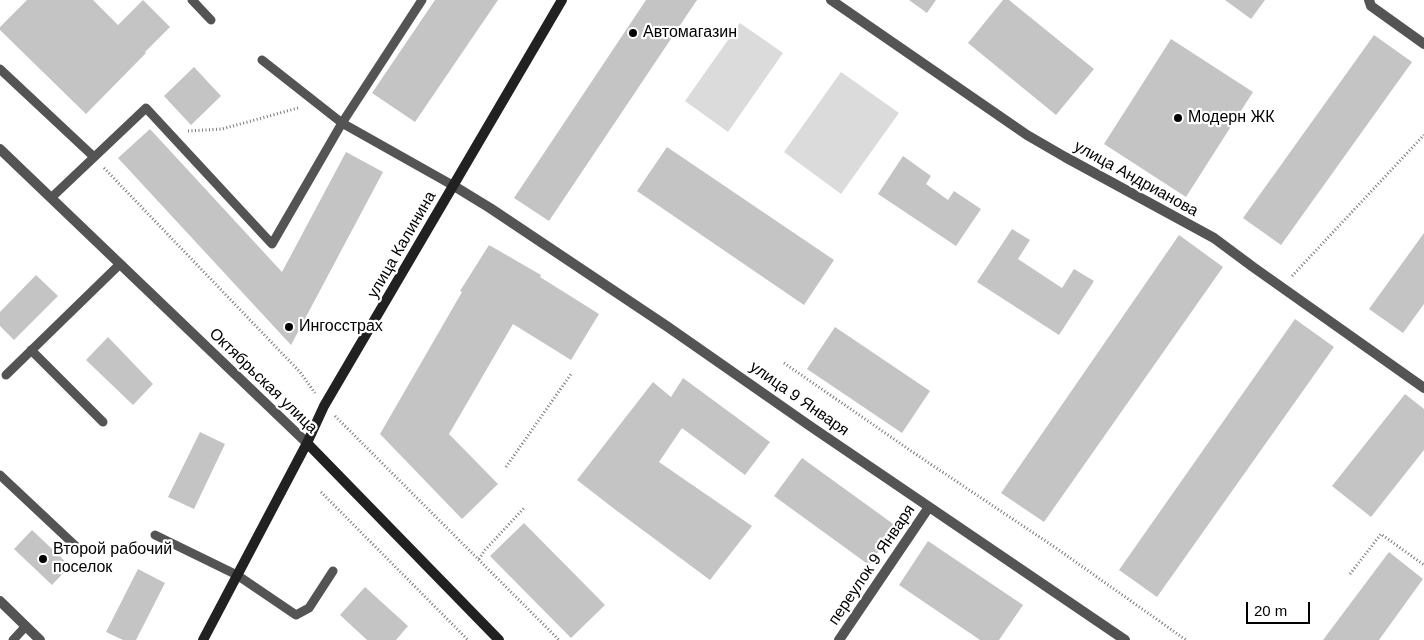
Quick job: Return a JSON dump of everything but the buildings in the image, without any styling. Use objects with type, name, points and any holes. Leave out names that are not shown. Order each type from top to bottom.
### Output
[{"type":"main road","name":"улица Калинина","points":[[203,640],[307,443],[324,406],[562,0]]},
{"type":"main road","name":"Октябрьская улица","points":[[307,443],[499,640]]},
{"type":"street","name":"улица Андрианова","points":[[831,0],[1027,135],[1214,238],[1424,388]]},
{"type":"street","points":[[1369,0],[1371,6],[1424,44]]},
{"type":"street","name":"Октябрьская улица","points":[[0,149],[307,443]]},
{"type":"street","name":"улица 9 Января","points":[[454,186],[654,317],[1125,640]]},
{"type":"street","name":"переулок 9 Января","points":[[839,640],[930,507]]},
{"type":"street","points":[[0,601],[40,640]]},
{"type":"lane","points":[[192,0],[212,20]]},
{"type":"lane","points":[[51,198],[146,108],[272,244],[342,123],[422,0]]},
{"type":"lane","points":[[262,60],[342,123],[454,186]]},
{"type":"lane","points":[[0,69],[94,157]]},
{"type":"lane","points":[[6,375],[120,264]]},
{"type":"lane","points":[[31,350],[103,422]]},
{"type":"lane","points":[[2,481],[82,552]]},
{"type":"lane","points":[[155,535],[237,576],[296,615],[309,608],[333,571]]},
{"type":"lane","points":[[13,640],[26,626]]},
{"type":"path","points":[[170,132],[222,129],[316,103]]},
{"type":"path","points":[[1291,277],[1424,135]]},
{"type":"path","points":[[94,157],[300,372]]},
{"type":"path","points":[[784,363],[909,450],[1056,548],[1186,640]]},
{"type":"path","points":[[506,467],[571,374]]},
{"type":"path","points":[[354,434],[559,640]]},
{"type":"path","points":[[321,492],[468,640]]},
{"type":"path","points":[[479,559],[484,550],[525,507]]},
{"type":"path","points":[[1350,574],[1381,534],[1424,565]]},
{"type":"shaded area","points":[[740,23],[783,53],[728,132],[685,101]]},
{"type":"shaded area","points":[[841,72],[899,113],[841,194],[784,152]]},
{"type":"place","name":"Автомагазин","points":[[633,33]]},
{"type":"place","name":"Модерн ЖК","points":[[1178,118]]},
{"type":"place","name":"Ингосстрах","points":[[289,327]]},
{"type":"place","name":"Второй рабочий поселок","points":[[43,559]]}]
